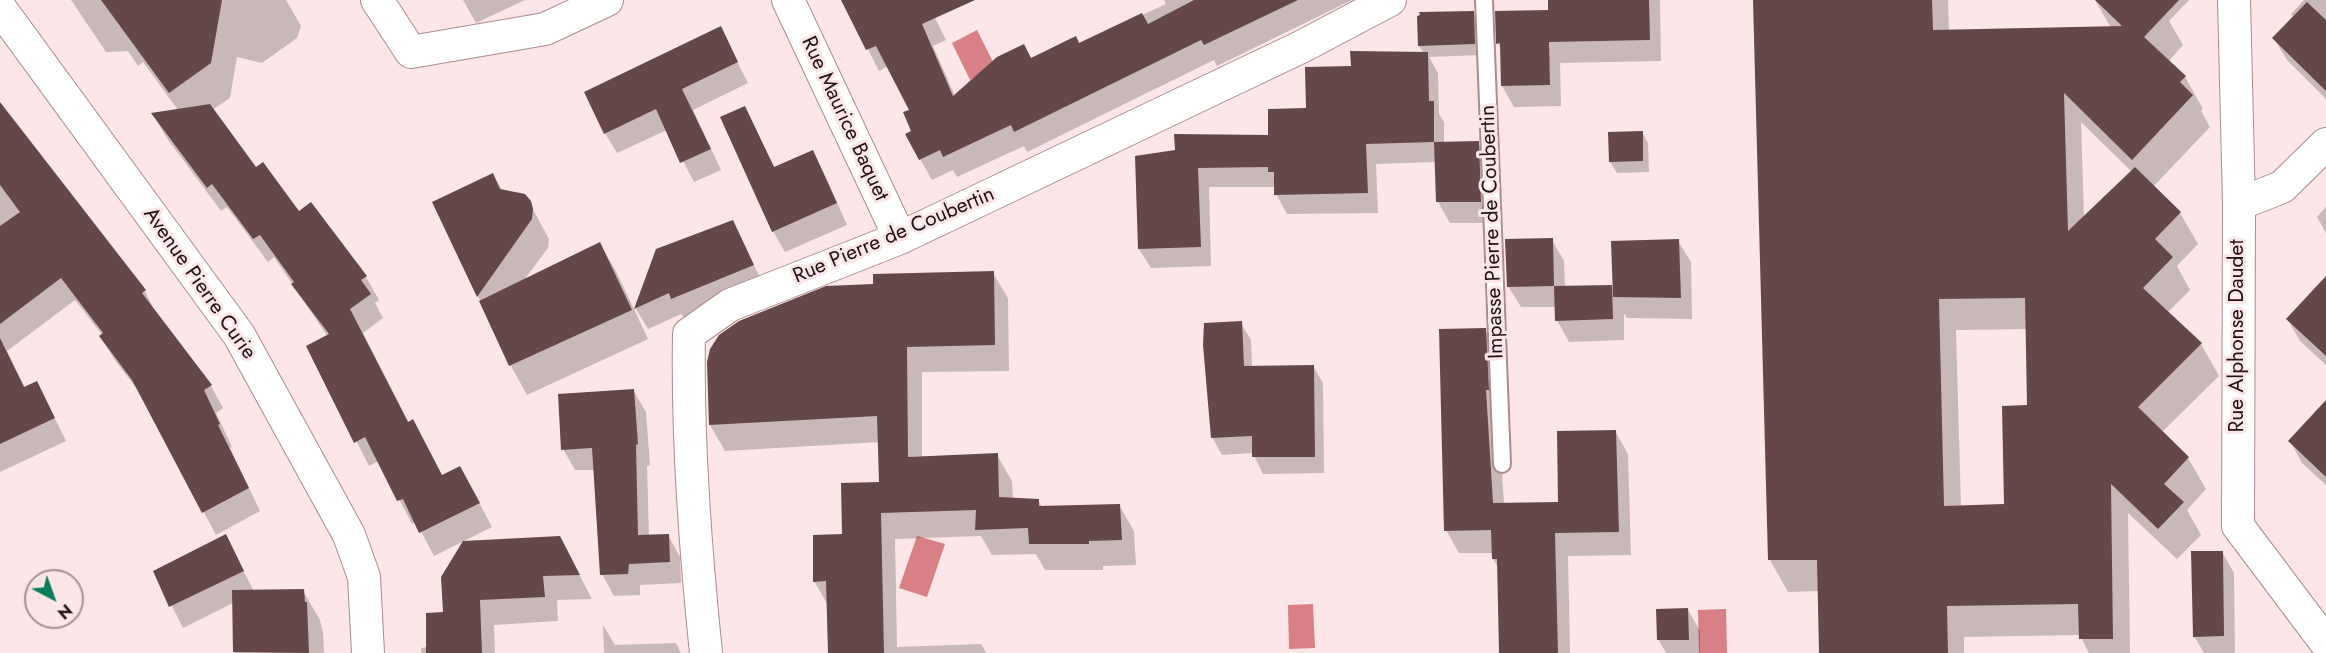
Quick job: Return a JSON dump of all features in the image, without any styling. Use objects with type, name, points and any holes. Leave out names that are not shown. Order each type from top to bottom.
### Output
[{"type":"street","points":[[377,0],[411,52],[544,29],[607,0]]},
{"type":"street","name":"Rue Maurice Baquet","points":[[788,0],[900,238]]},
{"type":"street","name":"Rue Pierre de Coubertin","points":[[706,653],[699,580],[688,392],[689,334],[730,305],[900,238],[1290,52],[1390,0]]},
{"type":"street","name":"Rue Alphonse Daudet","points":[[2234,0],[2239,204],[2238,526],[2326,643]]},
{"type":"street","name":"Avenue Pierre Curie","points":[[0,8],[239,335],[349,535],[364,577],[368,653]]},
{"type":"street","points":[[2239,204],[2282,187],[2326,144]]},
{"type":"lane","name":"Impasse Pierre de Coubertin","points":[[1484,0],[1502,464]]},
{"type":"shaded area","points":[[977,30],[996,68],[970,80],[952,43]]},
{"type":"shaded area","points":[[917,536],[945,544],[927,597],[899,588]]},
{"type":"shaded area","points":[[1313,604],[1315,648],[1289,649],[1288,605]]},
{"type":"shaded area","points":[[1726,609],[1727,653],[1699,653],[1698,610]]},
{"type":"building","points":[[101,0],[222,0],[211,63],[169,93]]},
{"type":"building","points":[[841,0],[975,0],[922,24],[953,96],[997,57],[1024,44],[1031,58],[1076,36],[1079,43],[1142,13],[1148,24],[1194,0],[1298,0],[1204,45],[1201,40],[1014,132],[1011,125],[943,157],[940,150],[919,160],[905,134],[911,131],[903,112],[909,110],[876,46],[866,50]]},
{"type":"building","points":[[1548,0],[1649,0],[1650,40],[1549,42],[1550,85],[1501,86],[1500,43],[1496,44],[1495,11],[1548,10]]},
{"type":"building","points":[[1753,0],[1932,0],[1933,30],[2122,26],[2095,0],[2179,0],[2144,37],[2186,76],[2180,82],[2193,95],[2132,160],[2064,93],[2068,231],[2135,167],[2181,212],[2155,239],[2173,257],[2143,288],[2202,343],[2138,407],[2189,457],[2164,484],[2184,502],[2158,529],[2111,484],[2113,639],[2079,639],[2078,604],[1947,606],[1948,653],[1819,653],[1817,560],[1768,560]],"holes":[[[2025,298],[2027,405],[2002,406],[2004,504],[1944,506],[1939,299]]]},
{"type":"building","points":[[2307,2],[2326,20],[2326,91],[2272,38]]},
{"type":"building","points":[[1474,11],[1475,44],[1418,46],[1417,16],[1420,15],[1419,12]]},
{"type":"building","points":[[721,26],[738,62],[682,89],[711,149],[680,163],[656,109],[604,134],[584,92]]},
{"type":"building","points":[[1350,51],[1428,52],[1429,101],[1434,101],[1434,142],[1366,144],[1368,193],[1274,195],[1274,172],[1268,172],[1268,167],[1198,168],[1201,247],[1138,249],[1135,156],[1175,150],[1174,134],[1268,135],[1268,109],[1306,108],[1305,67],[1351,66]]},
{"type":"building","points":[[0,102],[146,290],[142,293],[212,385],[204,390],[220,424],[218,425],[249,488],[202,513],[132,380],[99,336],[103,333],[61,278],[0,324],[0,226],[20,212],[0,185]]},
{"type":"building","points":[[210,104],[256,167],[263,162],[299,211],[311,202],[367,276],[361,280],[371,294],[350,309],[408,422],[413,419],[442,475],[460,466],[480,503],[419,533],[403,499],[397,501],[365,437],[354,443],[306,346],[329,334],[291,284],[294,282],[260,235],[253,239],[212,184],[207,188],[151,113]]},
{"type":"building","points":[[745,106],[774,167],[813,150],[837,203],[772,232],[720,117]]},
{"type":"building","points":[[1643,131],[1643,161],[1609,162],[1608,132]]},
{"type":"building","points":[[1479,141],[1481,202],[1436,202],[1434,142]]},
{"type":"building","points":[[493,173],[500,189],[525,194],[531,201],[532,219],[477,297],[432,202]]},
{"type":"building","points":[[733,220],[754,265],[671,299],[669,293],[634,309],[656,249]]},
{"type":"building","points":[[1553,238],[1554,286],[1507,287],[1505,239]]},
{"type":"building","points":[[1679,239],[1681,298],[1613,297],[1611,241]]},
{"type":"building","points":[[600,242],[632,310],[509,366],[479,301]]},
{"type":"building","points":[[994,271],[995,345],[907,347],[908,457],[998,453],[999,497],[1039,499],[1039,506],[1120,504],[1122,540],[1089,541],[1089,544],[1029,544],[1028,528],[975,530],[976,510],[881,513],[884,653],[828,653],[826,581],[813,582],[813,535],[842,534],[841,483],[879,482],[877,416],[709,425],[707,362],[710,349],[719,335],[739,321],[826,286],[873,284],[873,274]]},
{"type":"building","points":[[2326,276],[2326,356],[2286,319]]},
{"type":"building","points":[[1612,285],[1613,319],[1555,321],[1554,286]]},
{"type":"building","points":[[1242,321],[1244,366],[1314,365],[1315,457],[1252,457],[1252,436],[1211,438],[1203,345],[1204,323]]},
{"type":"building","points":[[1486,328],[1489,390],[1486,390],[1493,503],[1558,502],[1557,431],[1616,430],[1619,532],[1555,533],[1558,653],[1499,653],[1497,559],[1492,559],[1491,530],[1444,531],[1439,329]]},
{"type":"building","points":[[0,338],[24,387],[37,381],[55,418],[0,444]]},
{"type":"building","points":[[634,389],[638,444],[636,445],[638,535],[669,534],[670,562],[629,564],[628,574],[600,575],[592,448],[561,450],[558,394]]},
{"type":"building","points":[[2326,400],[2326,477],[2288,441]]},
{"type":"building","points":[[226,534],[244,571],[169,607],[153,571]]},
{"type":"building","points":[[560,536],[580,575],[543,576],[545,597],[480,600],[482,653],[426,653],[426,613],[443,612],[441,577],[463,541]]},
{"type":"building","points":[[2191,551],[2223,551],[2224,636],[2193,637]]},
{"type":"building","points":[[304,589],[305,602],[307,602],[309,653],[233,652],[232,590]]},
{"type":"building","points":[[1688,608],[1689,640],[1657,640],[1656,609]]}]
